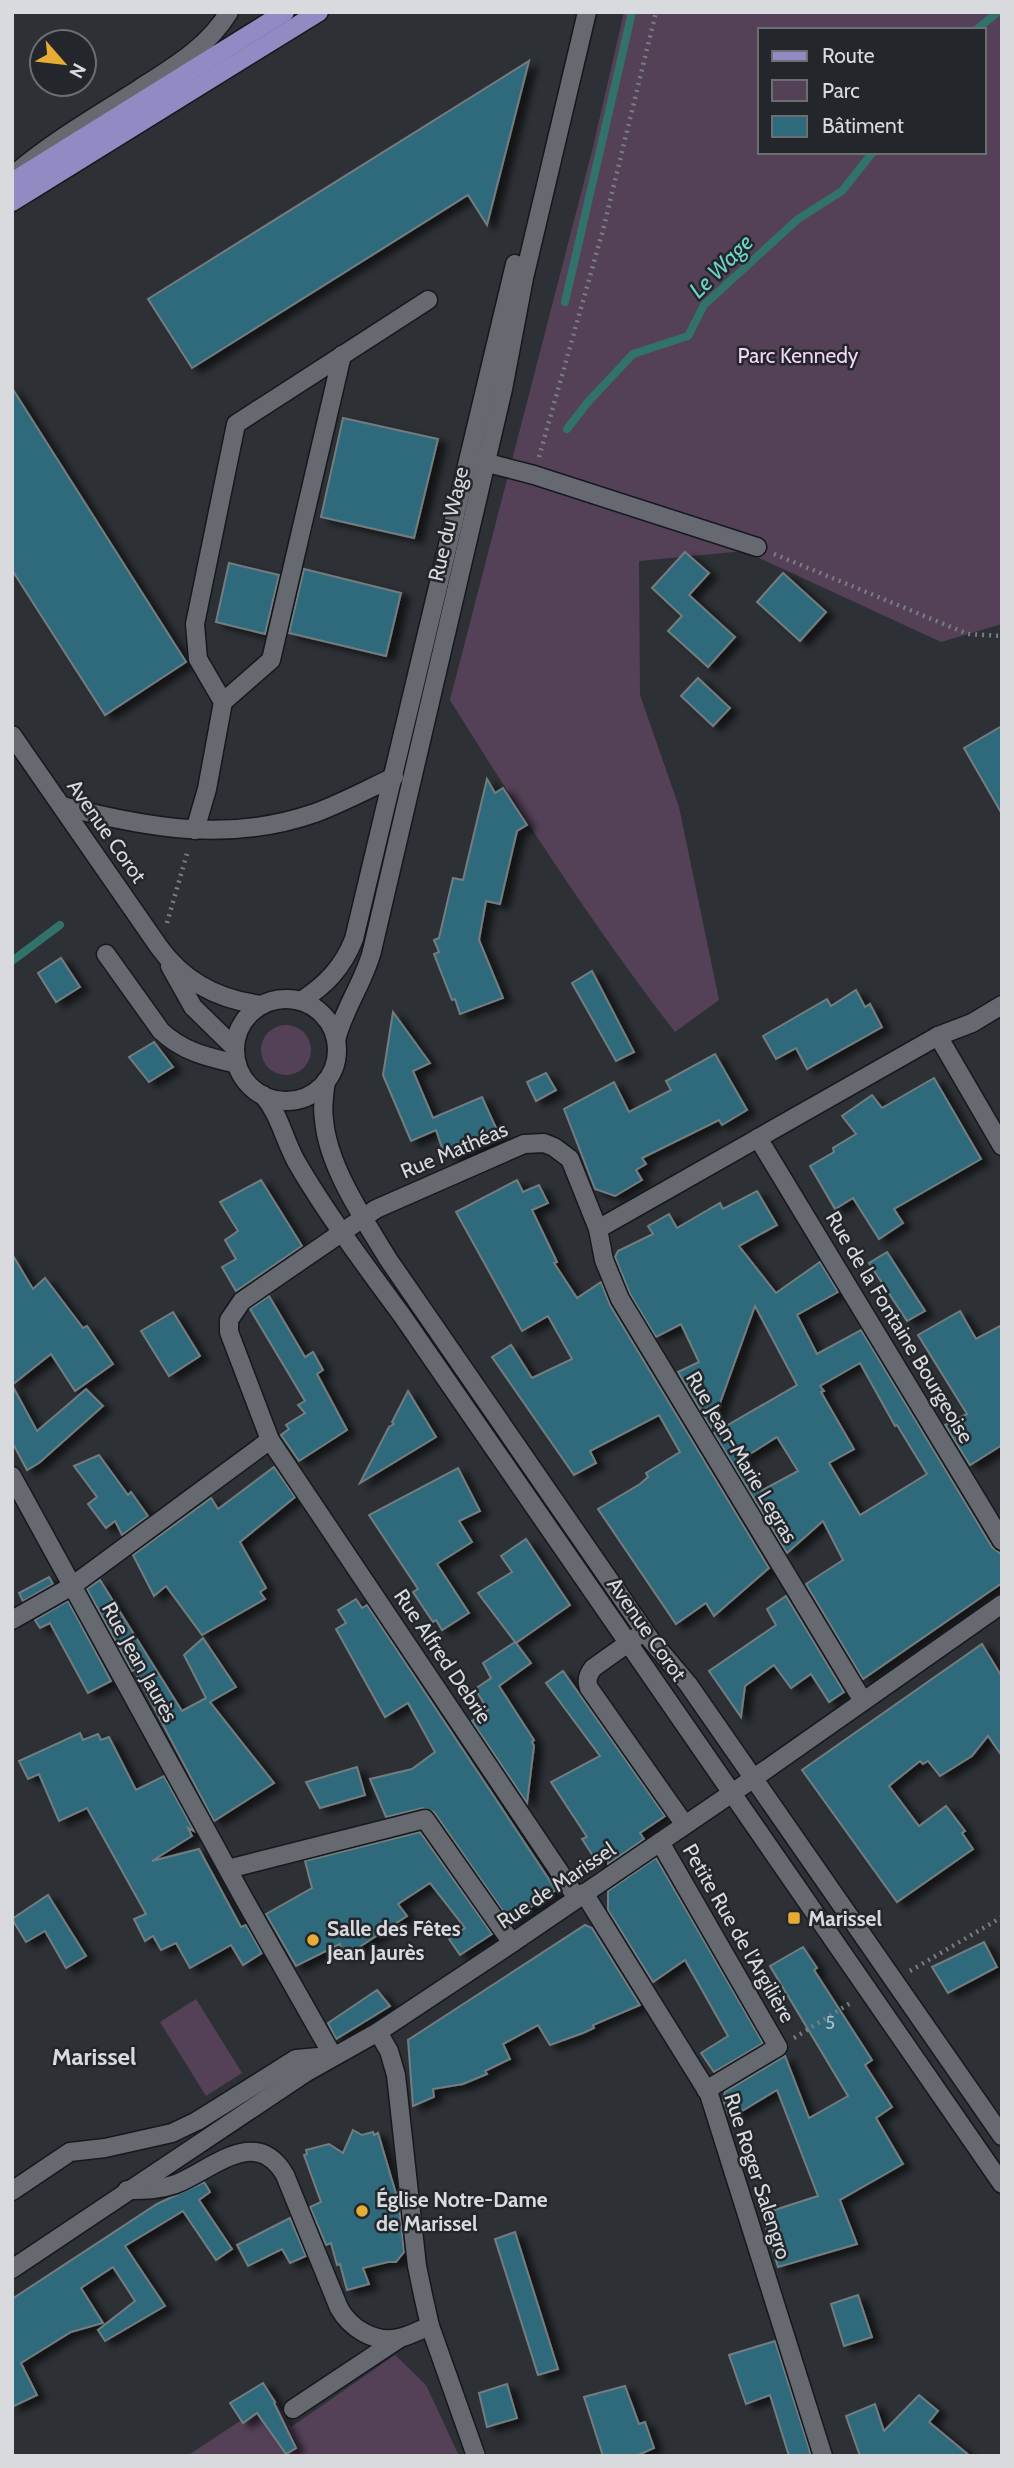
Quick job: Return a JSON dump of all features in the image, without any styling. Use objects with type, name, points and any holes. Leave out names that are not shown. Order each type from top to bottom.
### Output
[{"type":"main road","points":[[12,182],[285,12]]},
{"type":"main road","points":[[12,202],[319,12]]},
{"type":"street","points":[[12,176],[56,143],[186,59],[208,40],[229,12]]},
{"type":"street","name":"Rue du Wage","points":[[336,1040],[344,1014],[363,978],[372,951],[574,12]]},
{"type":"street","name":"Rue du Wage","points":[[301,1001],[330,979],[349,950],[358,923],[478,460],[587,12]]},
{"type":"street","points":[[223,702],[198,659],[195,624],[236,424],[428,300]]},
{"type":"street","points":[[195,830],[207,789],[223,702],[271,660],[342,355]]},
{"type":"street","points":[[478,460],[534,475],[757,547]]},
{"type":"street","name":"Avenue Corot","points":[[12,735],[162,950],[193,1007],[236,1056],[244,1079],[263,1096],[275,1112],[296,1161],[342,1234],[401,1314],[1002,2184]]},
{"type":"street","points":[[62,806],[132,824],[195,830],[244,828],[294,820],[394,777]]},
{"type":"street","name":"Avenue Corot","points":[[162,950],[185,975],[213,994],[243,1003],[262,1005],[277,999],[301,1001]]},
{"type":"street","points":[[106,954],[161,1031],[170,1040],[194,1054],[236,1056],[238,1033],[245,1020],[262,1005]]},
{"type":"street","points":[[301,1001],[321,1013],[336,1040]]},
{"type":"street","points":[[598,1229],[938,1036],[972,1023],[1002,1005]]},
{"type":"street","points":[[938,1036],[1002,1146]]},
{"type":"street","name":"Avenue Corot","points":[[336,1040],[335,1062],[326,1081],[324,1120],[330,1149],[363,1218],[447,1346],[644,1631],[676,1667],[1002,2136]]},
{"type":"street","points":[[263,1096],[293,1100],[315,1092],[326,1081]]},
{"type":"street","name":"Rue de la Fontaine Bourgeoise","points":[[758,1138],[1002,1541]]},
{"type":"street","name":"Rue Mathéas","points":[[271,1440],[229,1332],[229,1320],[242,1301],[363,1218],[402,1196],[524,1144],[544,1143],[569,1159],[598,1229]]},
{"type":"street","name":"Rue Jean-Marie Legras","points":[[598,1229],[604,1260],[620,1299],[863,1701]]},
{"type":"street","points":[[12,1620],[72,1586],[271,1440]]},
{"type":"street","name":"Rue Alfred Debrie","points":[[271,1440],[581,1896]]},
{"type":"street","name":"Rue Jean Jaurès","points":[[12,1476],[333,2056]]},
{"type":"street","name":"Rue de Marissel","points":[[12,2269],[305,2073],[378,2032],[512,1944],[1002,1604]]},
{"type":"street","points":[[644,1631],[593,1668],[588,1675],[589,1688],[685,1825]]},
{"type":"street","points":[[228,1869],[425,1819],[512,1944]]},
{"type":"street","name":"Petite Rue de l'Argilière","points":[[660,1842],[778,2047]]},
{"type":"street","name":"Rue Roger Salengro","points":[[581,1896],[706,2090],[823,2456]]},
{"type":"street","points":[[378,2032],[389,2051],[396,2075],[417,2266],[430,2326],[476,2456]]},
{"type":"street","points":[[706,2090],[778,2047]]},
{"type":"street","points":[[12,2191],[70,2152],[105,2148],[172,2133],[197,2121],[296,2059],[333,2056]]},
{"type":"street","points":[[127,2190],[163,2188],[247,2151],[263,2152],[278,2163],[342,2314],[368,2334],[388,2340],[400,2338]]},
{"type":"street","points":[[293,2409],[400,2338],[430,2326]]},
{"type":"path","points":[[534,475],[603,230],[656,12]]},
{"type":"path","points":[[757,547],[968,634],[1002,636]]},
{"type":"path","points":[[162,950],[195,830]]},
{"type":"path","points":[[895,1980],[1002,1917]]},
{"type":"path","points":[[778,2047],[869,1991]]},
{"type":"green space","name":"Parc Kennedy","points":[[624,12],[1002,12],[1002,624],[941,642],[744,551],[639,561],[640,695],[679,807],[719,1000],[675,1032],[558,869],[450,700],[593,147]]},
{"type":"green space","points":[[286,1025],[304,1032],[311,1050],[304,1068],[286,1075],[268,1068],[261,1050],[268,1032]]},
{"type":"green space","points":[[196,1999],[242,2073],[206,2096],[160,2022]]},
{"type":"green space","points":[[395,2355],[426,2385],[459,2456],[187,2456],[275,2398],[291,2427]]},
{"type":"building","points":[[529,61],[487,225],[468,195],[192,368],[148,299]]},
{"type":"building","points":[[12,388],[186,662],[105,715],[12,570]]},
{"type":"building","points":[[343,418],[438,439],[414,538],[321,517]]},
{"type":"building","points":[[685,552],[709,573],[689,595],[735,637],[708,667],[668,631],[682,616],[652,588]]},
{"type":"building","points":[[229,563],[279,575],[265,634],[216,622]]},
{"type":"building","points":[[304,569],[401,593],[386,656],[289,633]]},
{"type":"building","points":[[783,573],[826,612],[800,641],[757,602]]},
{"type":"building","points":[[698,678],[730,708],[713,726],[681,696]]},
{"type":"building","points":[[1002,726],[1002,814],[964,748]]},
{"type":"building","points":[[487,779],[495,793],[503,788],[527,825],[517,831],[500,904],[486,901],[479,940],[503,998],[460,1014],[434,954],[439,952],[434,940],[439,938],[453,878],[463,880]]},
{"type":"building","points":[[61,958],[80,987],[56,1002],[38,973]]},
{"type":"building","points":[[592,971],[634,1052],[616,1061],[572,983]]},
{"type":"building","points":[[856,990],[865,1007],[870,1004],[882,1027],[807,1069],[796,1048],[776,1059],[763,1036],[827,999],[831,1006]]},
{"type":"building","points":[[393,1012],[430,1063],[413,1071],[433,1118],[482,1097],[501,1139],[452,1158],[448,1148],[443,1151],[436,1130],[411,1141],[383,1075]]},
{"type":"building","points":[[154,1042],[173,1067],[149,1082],[129,1057]]},
{"type":"building","points":[[715,1054],[747,1110],[722,1125],[719,1120],[642,1158],[646,1164],[636,1170],[642,1180],[615,1196],[595,1189],[564,1109],[614,1082],[629,1112],[671,1090],[666,1081]]},
{"type":"building","points":[[546,1073],[556,1090],[536,1101],[527,1082]]},
{"type":"building","points":[[934,1078],[981,1159],[894,1209],[903,1223],[879,1239],[853,1198],[835,1209],[810,1166],[834,1152],[833,1148],[856,1134],[842,1116],[872,1095],[882,1108]]},
{"type":"building","points":[[261,1180],[302,1246],[236,1291],[222,1267],[236,1259],[225,1240],[238,1231],[220,1202]]},
{"type":"building","points":[[517,1180],[523,1192],[539,1185],[548,1203],[532,1210],[557,1262],[554,1263],[577,1298],[601,1282],[610,1305],[769,1568],[714,1616],[706,1603],[676,1624],[598,1509],[640,1484],[648,1477],[646,1473],[680,1452],[659,1415],[590,1451],[596,1463],[574,1475],[492,1357],[511,1345],[532,1378],[572,1359],[548,1316],[522,1331],[456,1212]]},
{"type":"building","points":[[757,1191],[777,1225],[739,1246],[776,1293],[820,1262],[838,1292],[797,1315],[817,1354],[861,1330],[992,1547],[1002,1555],[1002,1583],[863,1679],[806,1584],[843,1560],[823,1521],[787,1553],[714,1433],[797,1385],[755,1306],[711,1428],[678,1372],[699,1362],[681,1324],[656,1337],[630,1294],[615,1257],[618,1251],[653,1234],[648,1226],[669,1214],[677,1228],[720,1203],[723,1209]],"holes":[[[860,1363],[895,1426],[897,1425],[927,1474],[860,1515],[829,1463],[854,1449],[820,1386]],[[777,1437],[798,1471],[761,1491],[742,1459]]]},
{"type":"building","points":[[887,1252],[925,1311],[907,1321],[869,1263]]},
{"type":"building","points":[[12,1254],[33,1289],[45,1278],[83,1328],[87,1326],[113,1364],[75,1391],[51,1354],[12,1385]]},
{"type":"building","points":[[269,1296],[305,1357],[313,1352],[323,1370],[317,1374],[347,1430],[299,1461],[281,1435],[289,1429],[286,1425],[305,1413],[298,1405],[305,1401],[250,1309]]},
{"type":"building","points":[[960,1311],[976,1339],[1002,1325],[1002,1445],[970,1465],[945,1425],[967,1414],[918,1335]]},
{"type":"building","points":[[173,1312],[200,1356],[169,1376],[141,1331]]},
{"type":"building","points":[[12,1385],[37,1431],[86,1389],[103,1406],[39,1463],[27,1470],[12,1442]]},
{"type":"building","points":[[408,1391],[436,1437],[360,1483],[389,1427],[394,1424],[392,1422]]},
{"type":"building","points":[[99,1455],[128,1495],[131,1492],[148,1516],[122,1535],[115,1521],[106,1528],[88,1504],[97,1497],[74,1466]]},
{"type":"building","points":[[274,1467],[295,1497],[240,1542],[266,1588],[260,1592],[265,1599],[202,1635],[166,1586],[154,1596],[133,1555],[211,1498],[218,1509]]},
{"type":"building","points":[[458,1468],[480,1511],[459,1521],[472,1542],[437,1564],[469,1613],[442,1630],[436,1620],[433,1622],[413,1592],[418,1589],[369,1515]]},
{"type":"building","points":[[526,1539],[570,1605],[516,1643],[531,1663],[499,1686],[534,1740],[527,1803],[472,1721],[488,1710],[475,1689],[491,1678],[483,1663],[515,1642],[478,1593],[512,1572],[501,1556]]},
{"type":"building","points":[[49,1577],[53,1584],[23,1601],[19,1593]]},
{"type":"building","points":[[100,1580],[182,1711],[206,1698],[184,1655],[203,1638],[236,1687],[210,1702],[274,1783],[214,1821],[134,1670],[132,1671],[87,1589]]},
{"type":"building","points":[[786,1596],[844,1692],[829,1702],[811,1674],[791,1688],[774,1665],[745,1686],[741,1717],[709,1671],[776,1625],[767,1609]]},
{"type":"building","points":[[356,1599],[362,1608],[367,1605],[556,1890],[510,1921],[434,1812],[423,1808],[386,1817],[370,1779],[412,1769],[435,1752],[408,1703],[385,1717],[336,1629],[346,1623],[338,1610]]},
{"type":"building","points":[[68,1601],[111,1681],[88,1693],[50,1623],[40,1628],[35,1620]]},
{"type":"building","points":[[982,1644],[1002,1677],[1002,1756],[988,1736],[972,1756],[940,1776],[928,1761],[923,1764],[920,1761],[889,1786],[919,1826],[946,1806],[965,1831],[962,1833],[973,1849],[897,1902],[802,1770]]},
{"type":"building","points":[[563,1671],[665,1816],[640,1833],[644,1839],[608,1864],[608,1855],[597,1862],[582,1839],[587,1837],[551,1782],[600,1756],[546,1683]]},
{"type":"building","points":[[80,1733],[83,1740],[98,1734],[101,1740],[109,1737],[136,1790],[164,1776],[194,1831],[188,1828],[192,1836],[152,1861],[199,1849],[241,1927],[246,1925],[262,1953],[243,1965],[231,1945],[190,1968],[176,1943],[161,1950],[153,1936],[145,1941],[134,1919],[146,1914],[87,1808],[59,1821],[39,1774],[28,1779],[19,1761]]},
{"type":"building","points":[[357,1767],[365,1795],[320,1808],[306,1782]]},
{"type":"building","points":[[420,1832],[492,1934],[460,1955],[449,1939],[465,1928],[430,1883],[398,1904],[407,1916],[344,1957],[340,1944],[296,1966],[266,1914],[312,1888],[305,1861]]},
{"type":"building","points":[[656,1858],[763,2043],[714,2072],[701,2053],[728,2036],[685,1960],[653,1982],[608,1910],[608,1891]]},
{"type":"building","points":[[48,1895],[86,1956],[66,1968],[45,1931],[26,1942],[12,1919]]},
{"type":"building","points":[[585,1925],[592,1928],[640,2005],[593,2025],[594,2028],[583,2033],[550,2045],[538,2025],[503,2044],[510,2059],[485,2071],[487,2074],[463,2084],[433,2089],[434,2097],[413,2106],[408,2040]]},
{"type":"building","points":[[984,1942],[997,1967],[948,1993],[932,1967]]},
{"type":"building","points":[[803,1947],[817,1968],[814,1970],[872,2060],[865,2065],[892,2107],[876,2118],[903,2164],[840,2200],[857,2244],[778,2267],[762,2214],[818,2196],[777,2090],[737,2114],[728,2114],[723,2099],[725,2092],[785,2056],[809,2118],[848,2096],[770,1966]]},
{"type":"building","points":[[377,1990],[390,2006],[336,2039],[328,2023]]},
{"type":"building","name":"Église Notre-Dame de Marissel","points":[[353,2130],[362,2135],[378,2133],[399,2204],[404,2252],[396,2262],[363,2268],[369,2284],[347,2290],[331,2243],[326,2245],[310,2207],[321,2202],[304,2155],[307,2154],[306,2150],[329,2144],[343,2153]]},
{"type":"building","points":[[204,2182],[210,2192],[199,2200],[232,2249],[216,2260],[183,2211],[125,2246],[165,2306],[105,2341],[98,2330],[135,2301],[113,2267],[81,2288],[103,2323],[71,2332],[21,2363],[37,2395],[12,2407],[12,2299],[157,2204]]},
{"type":"building","points":[[290,2218],[306,2256],[290,2263],[282,2249],[248,2266],[237,2245]]},
{"type":"building","points":[[515,2232],[558,2369],[538,2375],[495,2239]]},
{"type":"building","points":[[858,2295],[872,2337],[844,2346],[831,2304]]},
{"type":"building","points":[[775,2341],[811,2456],[789,2456],[770,2395],[746,2404],[729,2355]]},
{"type":"building","points":[[263,2383],[296,2448],[286,2454],[257,2413],[243,2423],[230,2403]]},
{"type":"building","points":[[507,2384],[517,2418],[487,2427],[479,2393]]},
{"type":"building","points":[[625,2386],[639,2424],[645,2422],[654,2448],[636,2456],[603,2456],[584,2397]]},
{"type":"building","points":[[919,2395],[938,2411],[929,2422],[970,2456],[860,2456],[846,2416],[875,2404],[884,2431]]},
{"type":"waterway","points":[[565,302],[632,12]]},
{"type":"waterway","name":"Le Wage","points":[[978,28],[998,12]]},
{"type":"waterway","name":"Le Wage","points":[[567,429],[633,354],[688,336],[704,305],[798,219],[842,191],[871,154]]},
{"type":"waterway","name":"Le Wage","points":[[12,961],[60,925]]},
{"type":"place","name":"Marissel","points":[[794,1918]]},
{"type":"place","name":"Salle des Fêtes Jean Jaurès","points":[[313,1940]]},
{"type":"place","name":"Église Notre-Dame de Marissel","points":[[362,2211]]},
{"type":"district","name":"Marissel","points":[[94,2056]]}]
